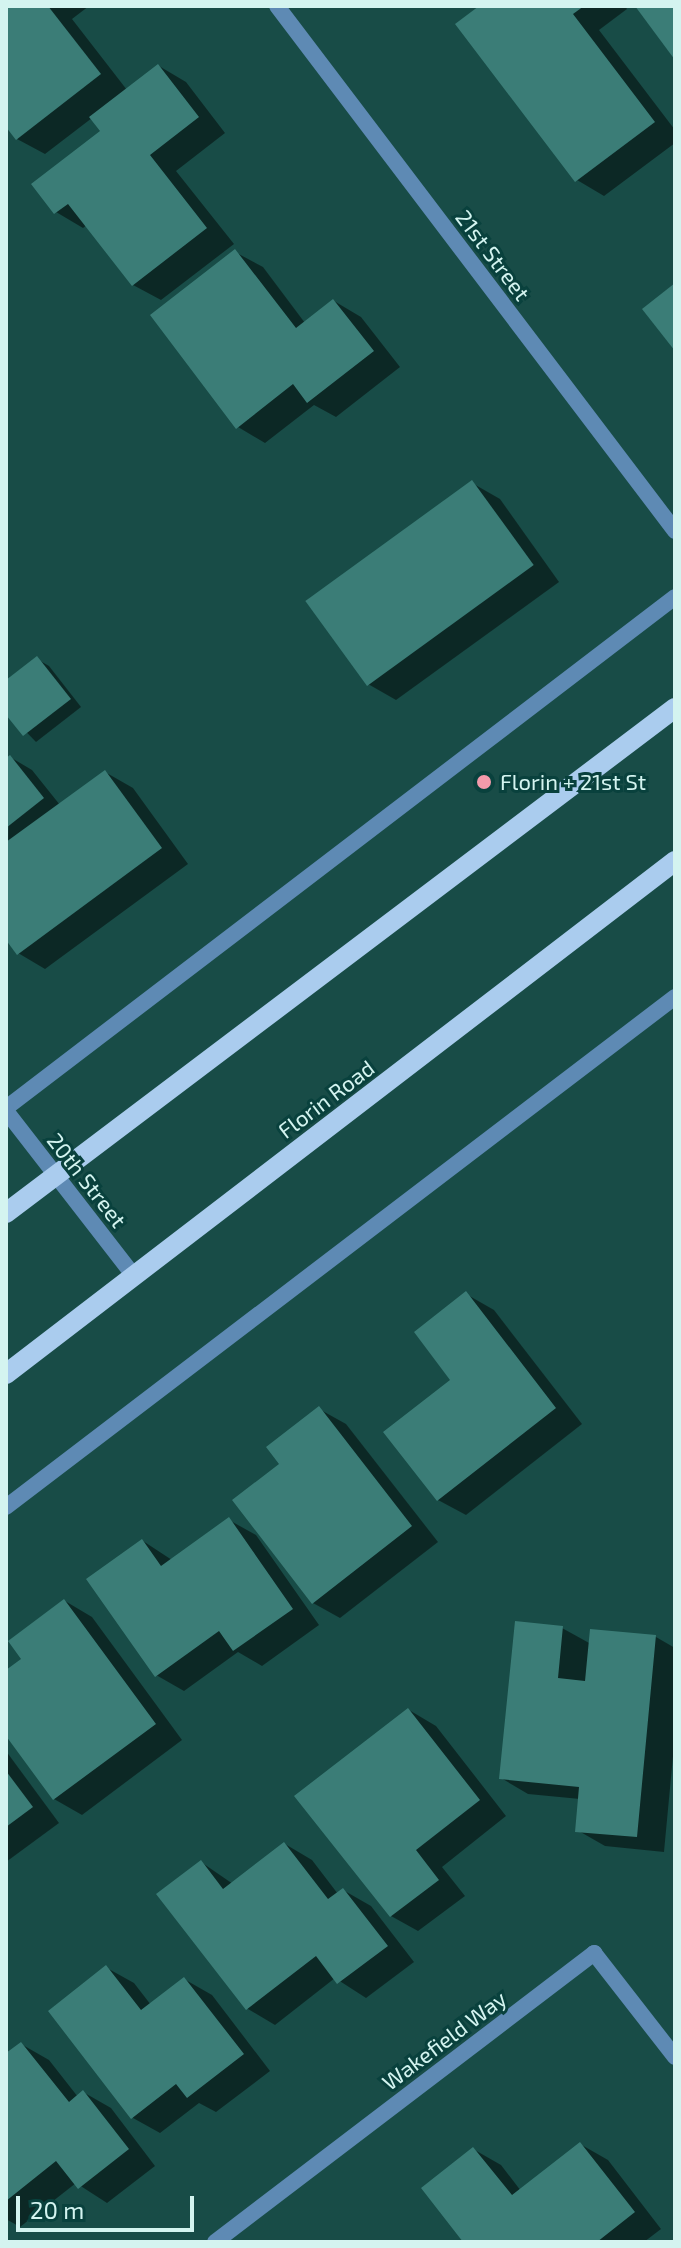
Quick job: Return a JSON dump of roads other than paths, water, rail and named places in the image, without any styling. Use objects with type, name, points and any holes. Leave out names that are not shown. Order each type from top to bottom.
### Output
[{"type":"main road","points":[[6,1213],[675,708]]},
{"type":"main road","name":"Florin Road","points":[[6,1374],[675,861]]},
{"type":"street","name":"21st Street","points":[[282,8],[675,531]]},
{"type":"street","points":[[6,1110],[675,597]]},
{"type":"street","points":[[6,1507],[675,997]]},
{"type":"street","name":"20th Street","points":[[6,1110],[134,1276]]},
{"type":"street","name":"Wakefield Way","points":[[215,2242],[594,1953],[675,2057]]},
{"type":"place","name":"Florin + 21st St","points":[[484,782]]}]
